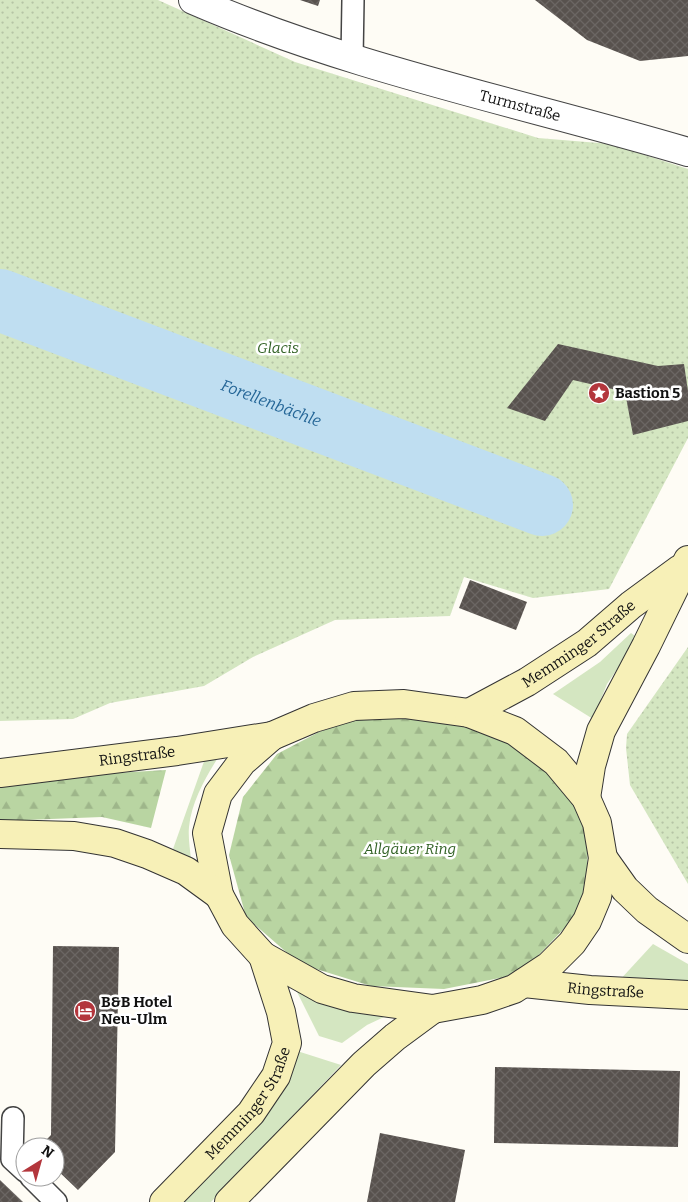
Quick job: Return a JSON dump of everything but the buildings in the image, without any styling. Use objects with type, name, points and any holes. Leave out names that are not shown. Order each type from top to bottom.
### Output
[{"type":"main road","name":"Memminger Straße","points":[[469,713],[527,682],[587,643],[631,605],[686,566]]},
{"type":"main road","name":"Memminger Straße","points":[[586,798],[591,766],[601,731],[686,566]]},
{"type":"main road","points":[[404,704],[469,713],[514,731],[556,762],[586,798],[597,823],[603,858],[597,897],[587,921],[572,943],[555,960],[514,989],[482,1000],[433,1009],[353,998],[322,989],[263,956],[235,925],[219,895],[207,833],[218,794],[242,762],[272,736],[314,718],[354,706],[404,704]]},
{"type":"main road","name":"Ringstraße","points":[[0,773],[177,751],[272,736]]},
{"type":"main road","points":[[0,834],[74,836],[116,843],[186,871],[219,895]]},
{"type":"main road","points":[[603,858],[625,889],[647,910],[688,939]]},
{"type":"main road","name":"Memminger Straße","points":[[164,1202],[251,1113],[276,1076],[286,1043],[281,1012],[263,956]]},
{"type":"main road","name":"Ringstraße","points":[[524,983],[590,990],[688,995]]},
{"type":"main road","points":[[229,1202],[364,1064],[395,1037],[433,1009]]},
{"type":"street","name":"Turmstraße","points":[[193,0],[352,59],[688,152]]},
{"type":"lane","points":[[352,59],[353,0]]},
{"type":"lane","points":[[13,1118],[12,1159],[15,1162]]},
{"type":"lane","points":[[41,1187],[56,1202]]},
{"type":"green space","name":"Glacis","points":[[0,0],[158,0],[295,62],[538,138],[611,144],[688,169],[688,438],[609,589],[533,598],[464,577],[450,616],[335,620],[253,657],[204,686],[110,703],[73,719],[0,721]]},
{"type":"green space","points":[[631,633],[638,638],[607,684],[593,719],[553,694],[600,662]]},
{"type":"green space","points":[[688,647],[688,884],[630,785],[626,748],[627,734]]},
{"type":"green space","name":"Allgäuer Ring","points":[[373,713],[486,727],[536,754],[565,790],[588,830],[587,880],[577,915],[533,961],[505,977],[444,989],[371,986],[300,964],[246,917],[229,855],[243,797],[277,754],[319,732]]},
{"type":"green space","points":[[224,748],[197,796],[191,816],[189,843],[191,859],[173,849],[207,753]]},
{"type":"green space","points":[[166,770],[151,828],[102,817],[0,821],[0,784],[31,778]]},
{"type":"green space","points":[[653,944],[688,964],[688,987],[618,982]]},
{"type":"green space","points":[[293,984],[314,996],[384,1017],[367,1025],[342,1043],[319,1036]]},
{"type":"green space","points":[[294,1050],[341,1065],[211,1202],[176,1202]]},
{"type":"waterway","name":"Forellenbächle","points":[[0,300],[542,505]]},
{"type":"place","name":"Bastion 5","points":[[599,393]]},
{"type":"place","name":"B&B Hotel Neu-Ulm","points":[[85,1011]]}]
